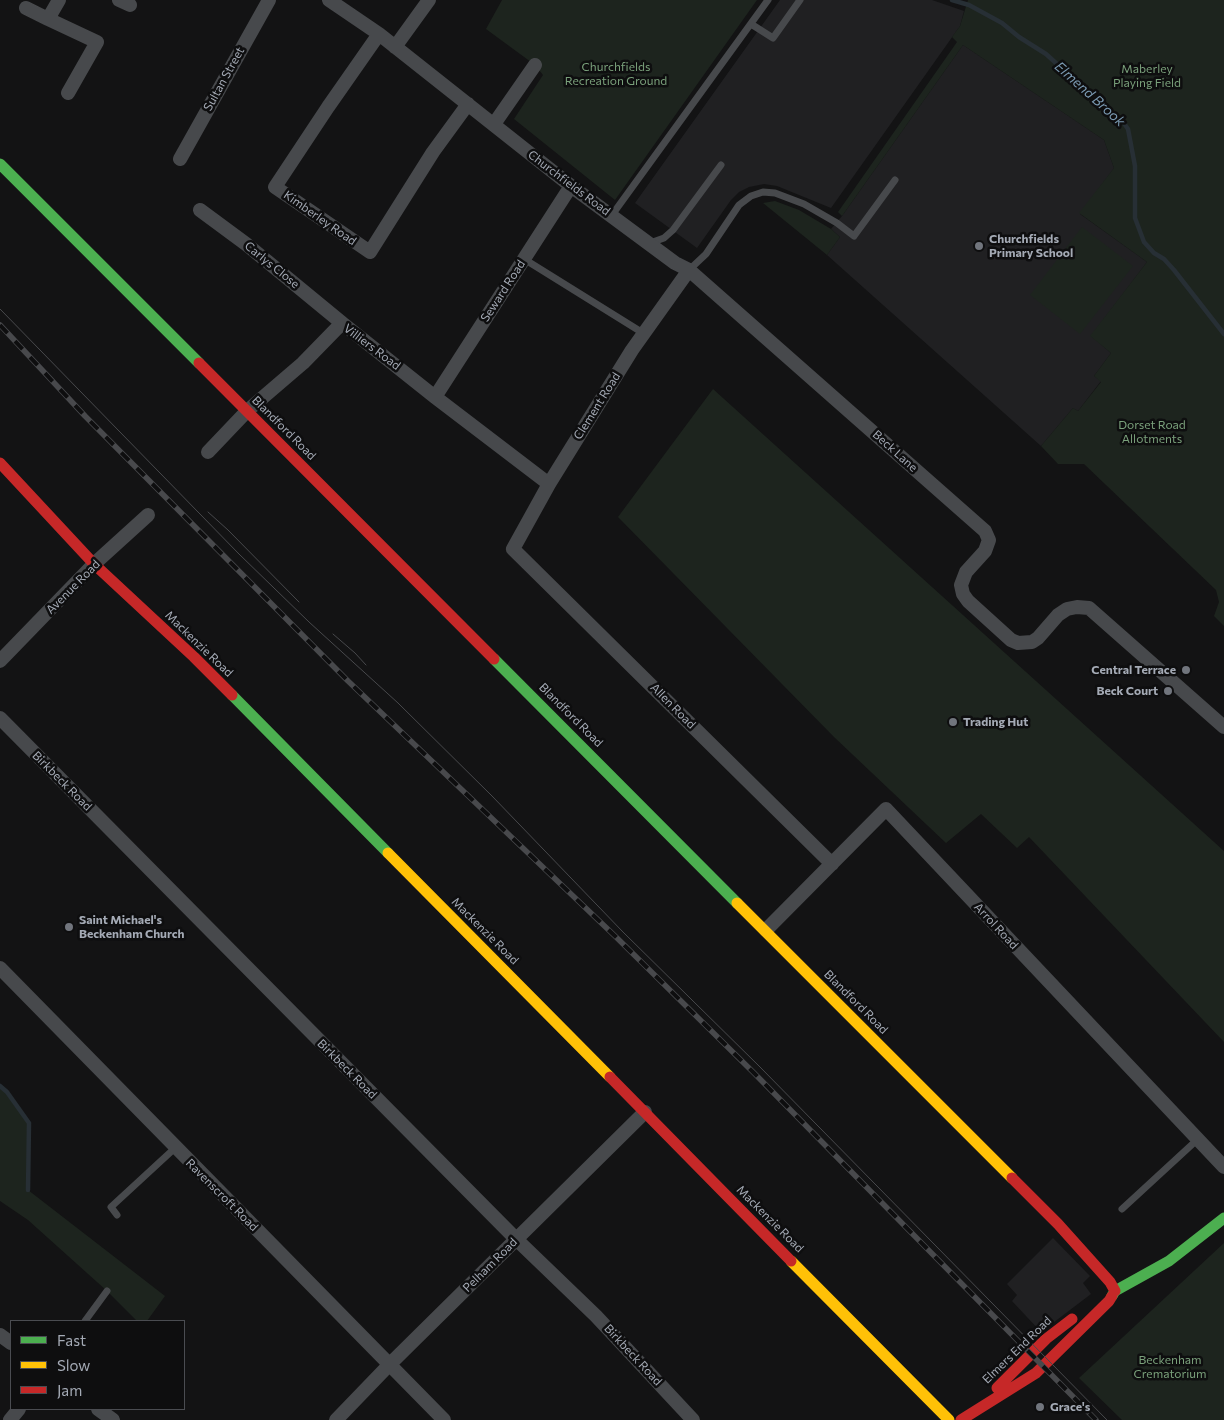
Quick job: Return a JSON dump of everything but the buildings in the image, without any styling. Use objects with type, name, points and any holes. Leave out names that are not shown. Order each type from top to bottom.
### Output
[{"type":"street","points":[[48,19],[59,0]]},
{"type":"street","name":"Sultan Street","points":[[180,159],[269,0]]},
{"type":"street","name":"Churchfields Road","points":[[329,0],[379,34],[571,186],[675,262],[689,270],[805,370]]},
{"type":"street","points":[[395,47],[429,0]]},
{"type":"street","points":[[26,8],[97,42],[68,93]]},
{"type":"street","name":"Kimberley Road","points":[[379,34],[275,187],[370,252],[433,152],[468,104]]},
{"type":"street","points":[[494,124],[535,65]]},
{"type":"street","name":"Blandford Road","points":[[0,164],[1058,1224],[1110,1282],[1112,1296]]},
{"type":"street","name":"Seward Road","points":[[435,397],[571,186]]},
{"type":"street","name":"Carlys Close","points":[[200,210],[246,244],[342,323]]},
{"type":"street","name":"Clement Road","points":[[513,549],[549,484],[643,333],[689,270]]},
{"type":"street","name":"Villiers Road","points":[[208,452],[247,410],[302,363],[342,323],[549,484]]},
{"type":"street","name":"Beck Lane","points":[[805,370],[985,531],[989,540],[985,551],[966,572],[961,586],[963,594],[968,601],[1011,640],[1018,643],[1032,642],[1038,638],[1058,615],[1067,609],[1077,607],[1089,608],[1224,727]]},
{"type":"street","name":"Mackenzie Road","points":[[0,463],[94,564],[194,657],[949,1420]]},
{"type":"street","name":"Avenue Road","points":[[0,661],[94,564],[148,515]]},
{"type":"street","name":"Allen Road","points":[[513,549],[832,864]]},
{"type":"street","name":"Birkbeck Road","points":[[0,718],[516,1239],[596,1316],[693,1420]]},
{"type":"street","name":"Arrol Road","points":[[766,930],[886,809],[1224,1167]]},
{"type":"street","name":"Ravenscroft Road","points":[[0,968],[444,1420]]},
{"type":"street","name":"Pelham Road","points":[[336,1420],[389,1365],[645,1112]]},
{"type":"street","name":"Elmers End Road","points":[[970,1416],[1013,1370],[1068,1321],[1169,1260],[1224,1218]]},
{"type":"street","name":"Elmers End Road","points":[[970,1416],[1036,1373],[1112,1296]]},
{"type":"street","points":[[0,1335],[10,1343]]},
{"type":"street","points":[[10,1420],[18,1410]]},
{"type":"street","points":[[99,1410],[113,1420]]},
{"type":"lane","points":[[612,215],[768,0]]},
{"type":"lane","points":[[751,24],[773,38],[800,0]]},
{"type":"lane","points":[[650,244],[664,238],[673,230],[721,165]]},
{"type":"lane","points":[[689,270],[706,254],[739,205],[751,196],[763,192],[775,193],[837,222],[854,236],[895,180]]},
{"type":"lane","points":[[524,259],[643,333]]},
{"type":"lane","points":[[1122,1210],[1198,1139]]},
{"type":"lane","points":[[117,1215],[110,1208],[176,1148]]},
{"type":"lane","points":[[86,1320],[107,1291]]},
{"type":"shaded area","points":[[780,0],[932,0],[964,11],[960,26],[831,208],[777,186],[764,184],[749,187],[739,192],[731,200],[697,248],[635,203]]},
{"type":"shaded area","name":"Churchfields Primary School","points":[[963,45],[1104,140],[1114,168],[1080,214],[1147,262],[1091,336],[1111,353],[1094,376],[1101,381],[1078,411],[1073,408],[1041,446],[827,255],[840,237],[831,229]]},
{"type":"shaded area","points":[[1053,1238],[1090,1276],[1083,1283],[1091,1294],[1041,1332],[1012,1301],[1017,1295],[1007,1284]]},
{"type":"green space","name":"Churchfields Recreation Ground","points":[[502,0],[757,0],[615,200],[514,119],[543,75],[535,65],[486,29]]},
{"type":"green space","points":[[968,0],[1224,0],[1224,626],[1214,616],[1219,602],[1216,590],[1084,464],[1058,464],[1041,446],[1073,408],[1078,411],[1101,382],[1094,376],[1111,353],[1090,336],[1147,262],[1079,213],[1114,168],[1104,140],[963,45],[842,216],[838,212],[957,42],[952,37],[960,26]]},
{"type":"green space","points":[[775,201],[799,210],[831,229],[840,237],[827,255],[763,203]]},
{"type":"green space","points":[[1082,227],[1133,266],[1080,334],[1030,295]]},
{"type":"green space","points":[[713,389],[1224,851],[1224,1042],[1029,837],[1017,848],[981,814],[946,843],[834,737],[618,517]]},
{"type":"green space","points":[[0,1086],[7,1092],[29,1123],[28,1190],[165,1296],[148,1320],[136,1320],[107,1291],[28,1220],[0,1201]]},
{"type":"green space","name":"Beckenham Crematorium","points":[[1224,1243],[1224,1420],[1122,1420],[1079,1378]]},
{"type":"waterway","name":"Elmend Brook","points":[[952,0],[969,5],[1002,23],[1019,37],[1046,54],[1123,122],[1128,129],[1135,166],[1135,218],[1144,242],[1174,270],[1224,334]]},
{"type":"waterway","points":[[0,1086],[7,1092],[29,1123],[28,1190]]},
{"type":"tram line","points":[[0,309],[239,554],[309,622],[398,703],[492,796],[623,932],[760,1067],[1107,1420]]},
{"type":"tram line","points":[[208,512],[299,602]]},
{"type":"tram line","points":[[333,634],[366,665]]},
{"type":"railway","points":[[0,325],[85,416],[348,681],[616,937],[754,1073],[1096,1420]]},
{"type":"traffic: fast","points":[[0,164],[199,363]]},
{"type":"traffic: fast","points":[[494,659],[737,903]]},
{"type":"traffic: fast","points":[[232,695],[388,853]]},
{"type":"traffic: fast","points":[[1112,1296],[1115,1291],[1169,1261],[1224,1218]]},
{"type":"traffic: slow","points":[[388,853],[610,1077]]},
{"type":"traffic: slow","points":[[737,903],[1012,1178]]},
{"type":"traffic: slow","points":[[791,1261],[949,1420]]},
{"type":"traffic: jam","points":[[199,363],[494,659]]},
{"type":"traffic: jam","points":[[0,463],[94,564],[232,695]]},
{"type":"traffic: jam","points":[[610,1077],[791,1261]]},
{"type":"traffic: jam","points":[[1012,1178],[1058,1224],[1110,1282],[1115,1291]]},
{"type":"traffic: jam","points":[[961,1420],[1036,1373],[1112,1296]]},
{"type":"traffic: jam","points":[[997,1388],[1046,1339],[1072,1319]]},
{"type":"place","name":"Churchfields Primary School","points":[[979,246]]},
{"type":"place","name":"Central Terrace","points":[[1186,670]]},
{"type":"place","name":"Beck Court","points":[[1168,691]]},
{"type":"place","name":"Trading Hut","points":[[953,722]]},
{"type":"place","name":"Saint Michael's Beckenham Church","points":[[69,927]]},
{"type":"place","name":"Grace's","points":[[1040,1407]]},
{"type":"park label","name":"Maberley Playing Field","points":[[1147,76]]},
{"type":"park label","name":"Dorset Road Allotments","points":[[1152,432]]}]
